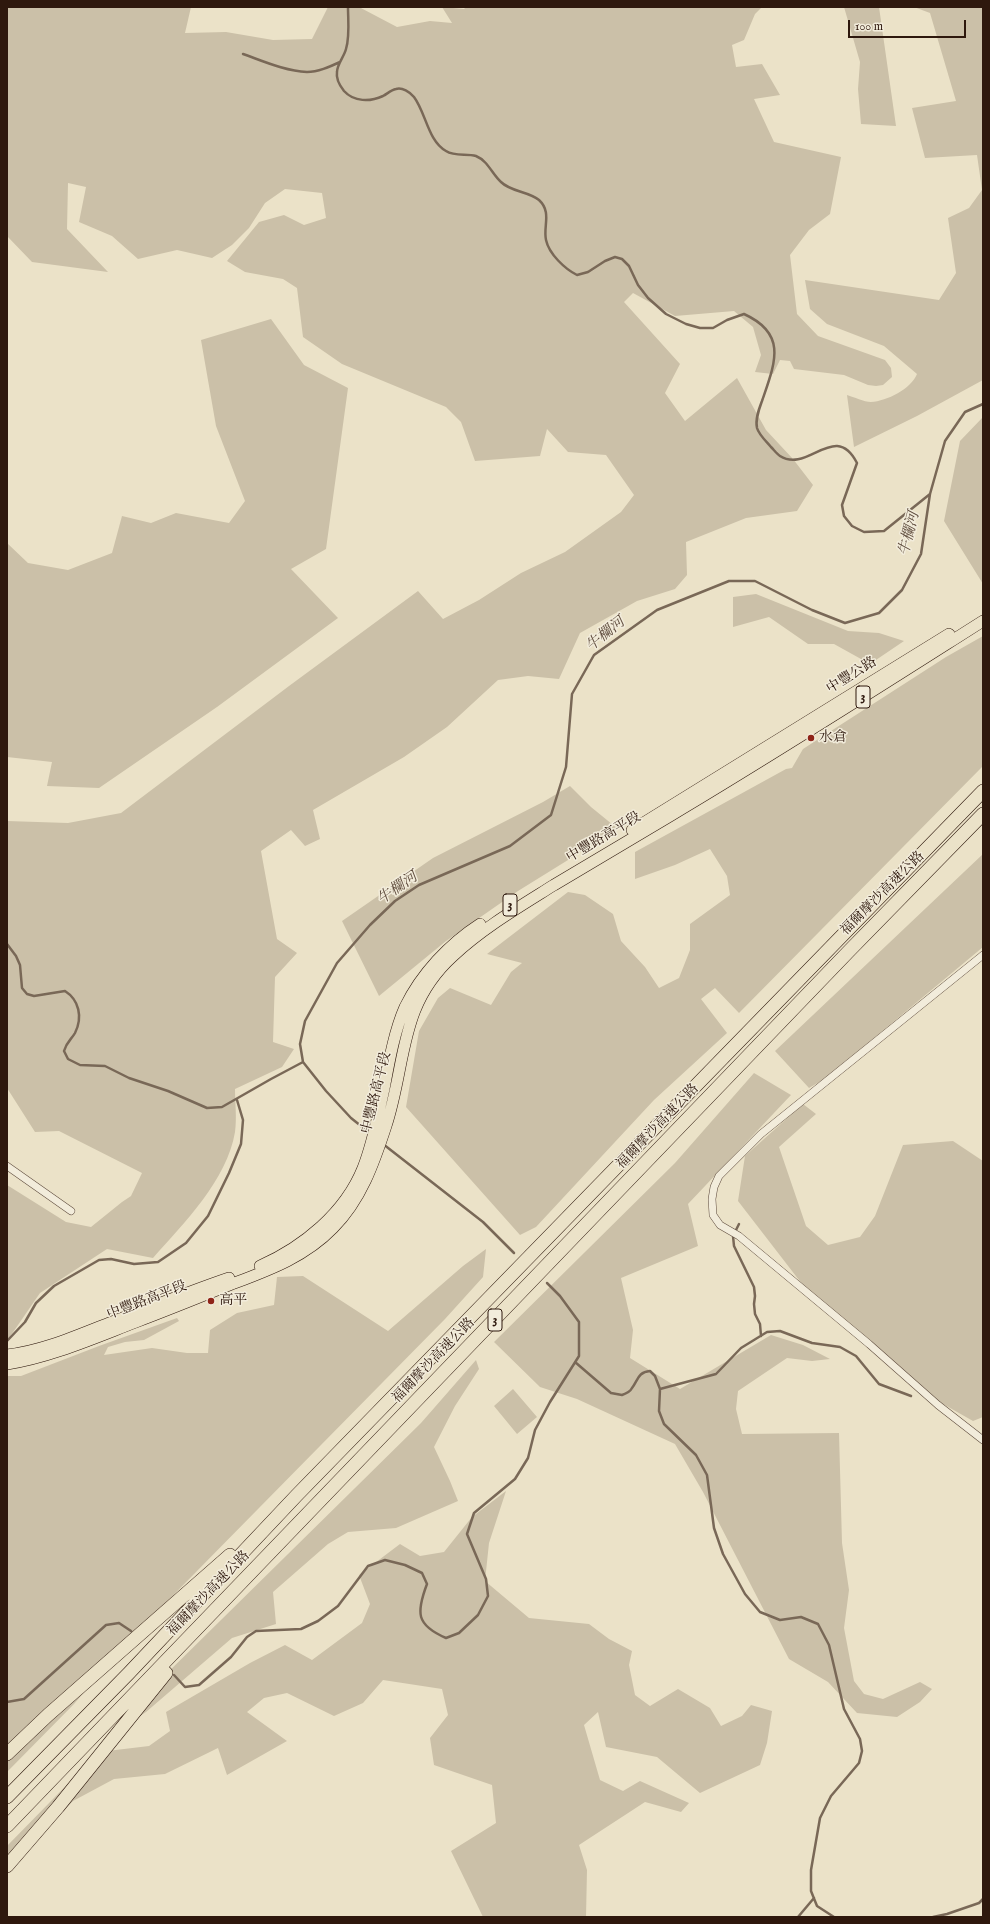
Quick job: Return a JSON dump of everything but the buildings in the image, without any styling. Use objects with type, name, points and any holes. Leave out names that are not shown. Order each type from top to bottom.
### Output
[{"type":"highway","name":"福爾摩沙高速公路","points":[[7,1797],[129,1673],[297,1495],[983,791]]},
{"type":"highway","name":"福爾摩沙高速公路","points":[[7,1826],[849,951],[983,814]]},
{"type":"highway","points":[[7,1754],[48,1714],[297,1495]]},
{"type":"highway","points":[[7,1866],[58,1807],[217,1609]]},
{"type":"main road","name":"中豐公路","points":[[740,769],[983,613]]},
{"type":"main road","name":"中豐公路","points":[[740,769],[983,621]]},
{"type":"main road","name":"中豐路高平段","points":[[7,1364],[52,1353],[184,1304],[282,1264],[305,1251],[333,1228],[355,1201],[382,1121],[411,1017],[420,997],[437,967],[480,933],[539,894],[642,828],[740,769]]},
{"type":"main road","name":"中豐路高平段","points":[[7,1355],[23,1353],[85,1332],[186,1293],[238,1275],[289,1252],[330,1218],[346,1199],[366,1170]]},
{"type":"street","points":[[983,955],[761,1134],[719,1176],[714,1187],[712,1199],[713,1215],[720,1225],[739,1236],[869,1344],[938,1405],[983,1440]]},
{"type":"street","points":[[7,1166],[71,1211]]},
{"type":"shaded area","points":[[7,7],[191,7],[185,33],[226,32],[273,40],[312,39],[328,7],[359,7],[397,27],[430,21],[452,23],[442,7],[464,9],[466,7],[762,7],[755,14],[744,40],[732,45],[736,67],[762,64],[780,95],[754,99],[774,142],[841,157],[830,214],[809,230],[790,255],[797,314],[818,336],[885,360],[891,368],[892,377],[883,385],[868,385],[844,375],[794,369],[790,361],[780,360],[773,374],[755,372],[761,355],[753,327],[734,311],[675,316],[633,293],[624,302],[680,364],[665,393],[685,421],[737,378],[766,430],[793,459],[813,485],[797,511],[746,518],[686,542],[687,575],[675,589],[637,601],[580,633],[559,679],[528,676],[498,680],[447,727],[404,757],[313,810],[320,839],[305,846],[291,830],[261,851],[277,939],[297,953],[275,977],[273,1042],[294,1049],[282,1067],[235,1089],[235,1132],[223,1167],[203,1200],[153,1258],[107,1249],[40,1293],[7,1341],[7,1185],[66,1222],[91,1227],[131,1196],[142,1173],[59,1131],[35,1132],[7,1088],[7,821],[68,823],[121,813],[418,591],[443,619],[479,600],[521,573],[565,552],[621,512],[634,495],[606,455],[568,452],[547,429],[540,456],[475,461],[461,422],[446,407],[342,364],[303,337],[297,288],[283,279],[245,272],[227,261],[259,222],[284,215],[304,225],[326,218],[322,193],[285,189],[265,203],[249,228],[232,245],[212,258],[177,250],[138,259],[112,236],[79,222],[86,187],[68,183],[67,229],[108,272],[32,262],[7,236]]},
{"type":"shaded area","points":[[844,7],[879,7],[896,126],[861,124],[858,89],[860,62]]},
{"type":"shaded area","points":[[914,7],[983,7],[983,380],[917,416],[854,447],[847,395],[868,402],[891,397],[910,385],[917,374],[884,346],[827,324],[810,309],[805,280],[939,300],[956,273],[948,218],[969,208],[982,190],[977,155],[925,158],[912,108],[956,101],[930,13]]},
{"type":"shaded area","points":[[271,319],[304,365],[348,388],[326,549],[291,569],[338,618],[217,707],[99,788],[47,786],[52,762],[7,757],[7,543],[28,563],[68,570],[112,553],[122,516],[151,523],[176,513],[229,523],[245,501],[216,426],[201,340]]},
{"type":"shaded area","points":[[983,417],[983,584],[944,521],[960,441]]},
{"type":"shaded area","points":[[756,594],[848,631],[879,633],[904,641],[870,664],[834,644],[808,644],[769,617],[733,627],[733,597]]},
{"type":"shaded area","points":[[983,636],[983,766],[739,1013],[715,988],[701,999],[727,1033],[654,1100],[536,1227],[520,1235],[406,1107],[419,1031],[438,998],[450,988],[491,1005],[511,972],[522,963],[487,954],[568,892],[585,895],[613,914],[621,941],[645,967],[659,988],[679,978],[690,950],[690,924],[730,895],[727,876],[710,849],[675,865],[635,879],[635,852],[786,769],[792,768],[803,749],[946,657]]},
{"type":"shaded area","points":[[570,786],[591,807],[618,829],[518,891],[446,941],[379,996],[342,921],[433,858],[543,802]]},
{"type":"shaded area","points":[[983,854],[983,947],[826,1078],[809,1088],[775,1051]]},
{"type":"shaded area","points":[[754,1073],[791,1095],[688,1204],[698,1246],[621,1278],[633,1330],[630,1358],[680,1389],[771,1335],[803,1345],[830,1359],[812,1361],[787,1358],[738,1391],[736,1409],[742,1434],[839,1433],[842,1543],[849,1590],[844,1628],[854,1681],[864,1694],[883,1699],[920,1682],[932,1689],[920,1702],[897,1717],[857,1713],[828,1682],[789,1659],[703,1492],[675,1444],[577,1399],[540,1387],[494,1342],[675,1163]]},
{"type":"shaded area","points":[[803,1104],[816,1114],[779,1147],[806,1226],[828,1245],[860,1237],[875,1216],[903,1145],[953,1141],[983,1161],[983,1417],[973,1421],[929,1396],[809,1293],[738,1201],[745,1156]]},
{"type":"shaded area","points":[[486,1249],[483,1277],[445,1319],[134,1635],[74,1704],[7,1772],[7,1376],[21,1376],[177,1318],[179,1321],[144,1340],[125,1342],[108,1347],[104,1355],[152,1348],[187,1353],[208,1353],[210,1330],[237,1313],[274,1305],[277,1277],[303,1276],[388,1331],[463,1266]]},
{"type":"shaded area","points":[[476,1360],[479,1369],[455,1406],[434,1447],[458,1501],[396,1528],[348,1532],[328,1544],[273,1592],[276,1624],[232,1638],[146,1712],[119,1730],[155,1685],[421,1423]]},
{"type":"shaded area","points":[[513,1389],[537,1417],[517,1434],[494,1406]]},
{"type":"shaded area","points":[[506,1491],[489,1543],[485,1581],[529,1618],[589,1624],[609,1639],[632,1651],[629,1665],[635,1695],[650,1706],[678,1689],[710,1708],[721,1726],[742,1716],[751,1705],[772,1711],[767,1743],[760,1765],[700,1793],[657,1757],[606,1747],[598,1712],[584,1725],[600,1780],[623,1791],[640,1781],[689,1803],[681,1812],[645,1802],[579,1845],[587,1870],[586,1917],[483,1917],[451,1851],[496,1823],[492,1785],[434,1765],[430,1738],[448,1715],[442,1689],[383,1680],[363,1703],[334,1716],[287,1693],[264,1698],[247,1712],[287,1741],[227,1775],[218,1748],[165,1774],[114,1779],[73,1801],[7,1870],[7,1846],[99,1752],[149,1746],[170,1731],[166,1712],[250,1663],[285,1645],[312,1660],[362,1623],[370,1604],[359,1575],[400,1544],[420,1556],[444,1552],[472,1517]]},
{"type":"waterway","points":[[348,7],[347,44],[337,69],[337,77],[344,91],[348,95],[362,100],[378,98],[392,90],[398,89],[403,89],[410,93],[418,104],[435,141],[446,151],[450,153],[472,155],[480,158],[505,185],[539,200],[545,209],[545,235],[550,251],[568,269],[577,275],[588,272],[605,261],[615,257],[622,259],[629,266],[638,285],[648,298],[666,314],[686,324],[700,328],[713,328],[727,320],[744,314],[758,322],[767,331],[772,340],[774,362],[758,414],[758,431],[780,456],[790,460],[801,459],[830,447],[840,446],[849,451],[857,463],[842,505],[844,516],[852,526],[864,532],[884,531],[930,494]]},
{"type":"waterway","points":[[243,54],[282,68],[307,72],[319,70],[340,62]]},
{"type":"waterway","name":"牛欄河","points":[[371,1134],[351,1118],[326,1091],[303,1062],[300,1044],[305,1021],[337,963],[370,925],[395,901],[419,885],[510,846],[551,815],[566,767],[572,694],[594,655],[657,610],[729,581],[755,581],[812,610],[845,623],[879,613],[902,590],[921,554],[930,494],[945,441],[965,412],[983,404]]},
{"type":"waterway","points":[[7,944],[16,956],[20,965],[22,988],[27,994],[34,996],[65,991],[74,999],[78,1009],[79,1021],[75,1033],[64,1051],[68,1059],[80,1065],[105,1066],[129,1078],[168,1091],[207,1108],[222,1107],[303,1062]]},
{"type":"waterway","points":[[7,1341],[25,1322],[36,1303],[54,1286],[99,1260],[111,1259],[134,1264],[158,1262],[186,1243],[208,1216],[241,1144],[243,1120],[237,1100]]},
{"type":"waterway","points":[[383,1144],[483,1222],[514,1253]]},
{"type":"waterway","points":[[739,1224],[733,1236],[734,1246],[754,1287],[755,1314],[760,1324],[761,1336]]},
{"type":"waterway","points":[[174,1675],[185,1687],[199,1685],[231,1657],[247,1637],[256,1631],[301,1629],[318,1621],[338,1606],[368,1566],[385,1560],[405,1565],[422,1573],[427,1584],[421,1603],[421,1617],[424,1623],[436,1633],[446,1638],[459,1633],[478,1615],[488,1596],[486,1579],[467,1534],[474,1513],[515,1479],[528,1458],[535,1430],[550,1402],[579,1356],[579,1322],[560,1296],[547,1283]]},
{"type":"waterway","points":[[660,1389],[716,1374],[741,1348],[767,1332],[780,1331],[812,1343],[840,1347],[856,1356],[879,1384],[911,1396]]},
{"type":"waterway","points":[[575,1362],[611,1393],[622,1395],[630,1391],[643,1373],[650,1371],[655,1376],[660,1389],[659,1411],[664,1424],[696,1455],[707,1475],[714,1528],[723,1554],[745,1594],[760,1612],[780,1620],[801,1617],[818,1624],[829,1645],[844,1709],[860,1739],[862,1751],[859,1763],[831,1796],[820,1818],[811,1870],[811,1891],[817,1906],[834,1917]]},
{"type":"waterway","points":[[7,1702],[24,1699],[106,1625],[119,1623],[131,1631]]},
{"type":"waterway","points":[[798,1917],[814,1898]]},
{"type":"waterway","points":[[933,1917],[947,1914],[979,1903],[983,1899]]},
{"type":"place","name":"水倉","points":[[811,738]]},
{"type":"place","name":"高平","points":[[211,1301]]}]
